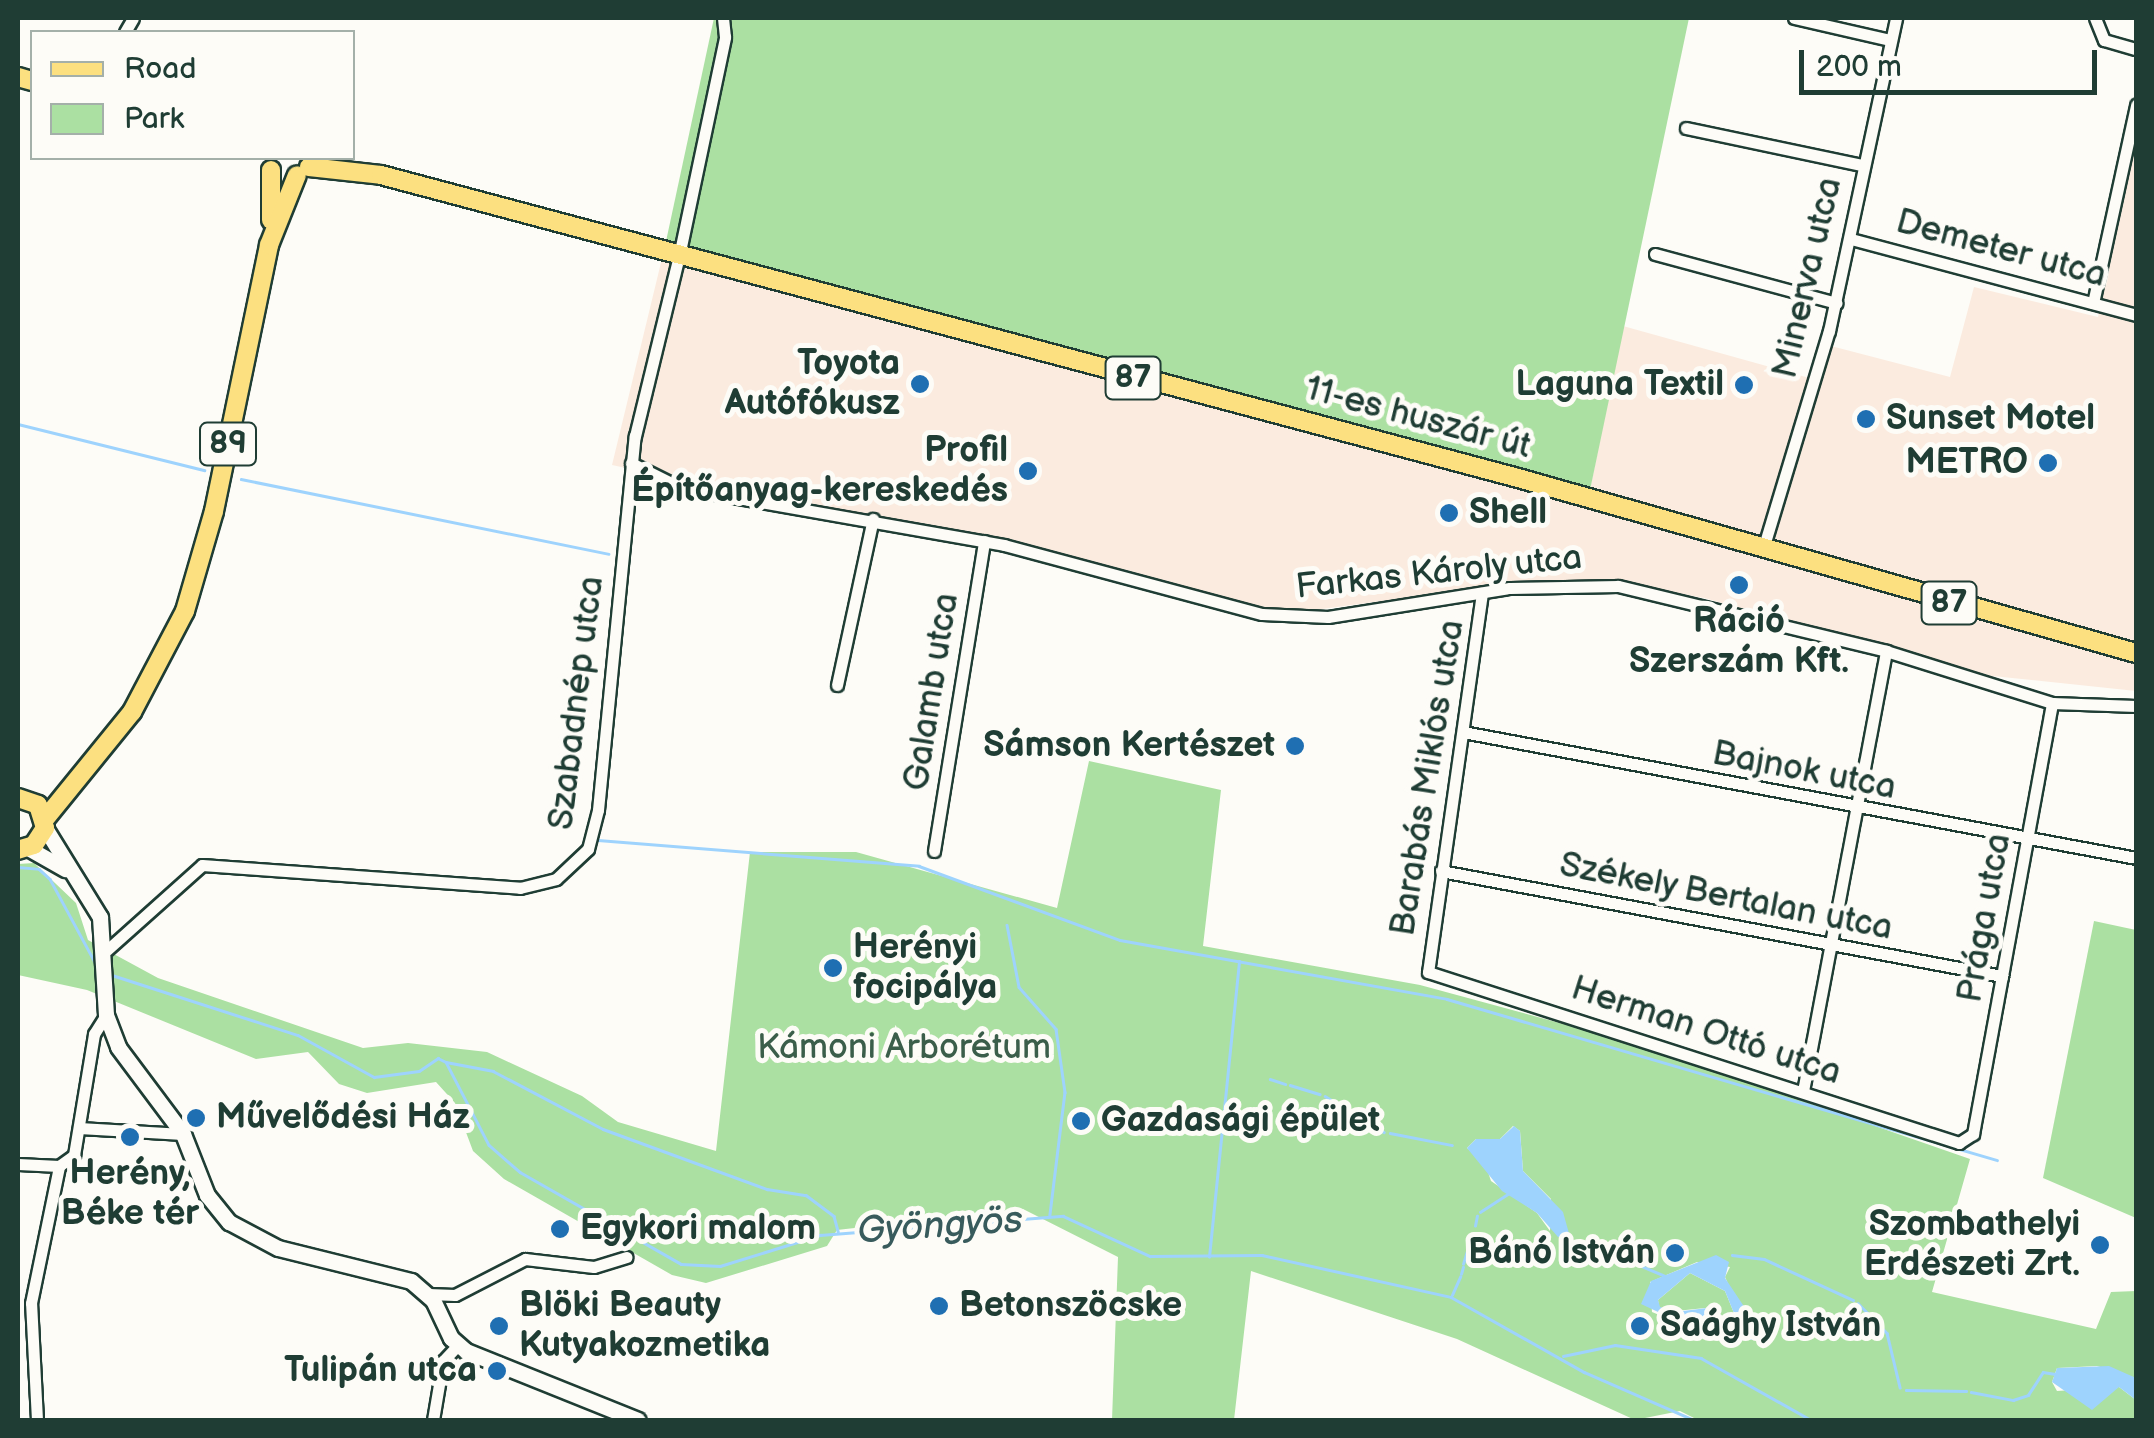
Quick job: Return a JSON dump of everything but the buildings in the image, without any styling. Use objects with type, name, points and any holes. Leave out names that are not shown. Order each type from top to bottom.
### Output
[{"type":"main road","name":"87","points":[[346,160],[380,175]]},
{"type":"main road","name":"87","points":[[267,164],[380,175],[680,256]]},
{"type":"main road","name":"89","points":[[267,164],[269,245]]},
{"type":"main road","name":"89","points":[[23,849],[46,824],[159,670],[194,586],[269,245],[306,167]]},
{"type":"main road","name":"11-es huszár út","points":[[680,256],[2136,653]]},
{"type":"main road","name":"89","points":[[46,824],[24,799],[87,766]]},
{"type":"main road","points":[[46,824],[100,917],[106,964],[106,1015],[118,1047],[182,1134],[207,1195],[246,1234],[411,1281],[428,1294],[458,1345],[638,1420]]},
{"type":"main road","points":[[23,849],[76,878]]},
{"type":"street","name":"Szabadnép utca","points":[[106,964],[133,925],[190,870],[213,863],[520,888],[568,872],[588,849],[596,822],[631,463],[680,256],[725,37],[723,18]]},
{"type":"street","points":[[1794,18],[1890,40]]},
{"type":"street","name":"Minerva utca","points":[[1763,549],[1836,303],[1896,18]]},
{"type":"street","points":[[2094,18],[2104,40],[2136,48]]},
{"type":"street","points":[[2093,303],[2136,105]]},
{"type":"street","points":[[1686,128],[1862,165]]},
{"type":"street","name":"Demeter utca","points":[[1851,239],[2136,314]]},
{"type":"street","points":[[1655,254],[1836,303]]},
{"type":"street","name":"Farkas Károly utca","points":[[631,463],[682,488],[984,541],[1206,603],[1287,617],[1328,617],[1482,592],[1572,584],[1646,589],[1886,650],[2052,703],[2136,706]]},
{"type":"street","points":[[837,686],[873,519]]},
{"type":"street","name":"Galamb utca","points":[[934,851],[984,541]]},
{"type":"street","name":"Barabás Miklós utca","points":[[1428,972],[1482,592]]},
{"type":"street","points":[[1802,1091],[1886,650]]},
{"type":"street","name":"Prága utca","points":[[1968,1142],[2052,703]]},
{"type":"street","name":"Bajnok utca","points":[[1463,732],[2027,841],[2136,858]]},
{"type":"street","name":"Székely Bertalan utca","points":[[1440,871],[2002,976]]},
{"type":"street","points":[[100,917],[112,925],[133,925]]},
{"type":"street","name":"Herman Ottó utca","points":[[1428,972],[1968,1142]]},
{"type":"street","points":[[37,1420],[36,1265],[59,1166],[74,1155],[90,1050],[106,1015]]},
{"type":"street","points":[[90,1050],[99,1039],[118,1047]]},
{"type":"street","points":[[79,1128],[182,1134]]},
{"type":"street","points":[[20,1161],[59,1166]]},
{"type":"street","points":[[441,1315],[455,1295],[525,1259],[594,1266],[626,1257]]},
{"type":"street","points":[[428,1294],[455,1295]]},
{"type":"street","points":[[433,1420],[443,1361],[458,1345]]},
{"type":"street","points":[[18,1372],[34,1376]]},
{"type":"shaded area","points":[[2136,143],[2136,691],[1983,675],[1704,598],[1619,582],[1509,584],[1292,613],[612,465],[665,246],[1589,495],[1623,326],[1820,381],[1831,346],[1950,377],[1974,287],[2098,317]]},
{"type":"green space","points":[[714,18],[1689,18],[1589,495],[665,246]]},
{"type":"green space","name":"Kámoni Arborétum","points":[[1089,761],[1221,790],[1203,946],[1420,985],[1648,1047],[1970,1159],[1932,1292],[2096,1329],[2111,1292],[2136,1291],[2136,1378],[2097,1366],[2057,1368],[2052,1382],[2057,1391],[2119,1387],[2136,1400],[2136,1420],[1698,1420],[1680,1411],[1635,1420],[1457,1339],[1251,1271],[1234,1420],[1112,1420],[1118,1257],[1023,1209],[837,1230],[827,1246],[706,1283],[672,1275],[504,1179],[473,1151],[455,1103],[436,1082],[367,1093],[339,1084],[308,1052],[256,1059],[87,990],[18,975],[18,864],[34,863],[76,903],[88,940],[158,978],[363,1048],[408,1043],[487,1052],[582,1096],[618,1122],[716,1151],[750,852],[856,852],[1057,908]],"holes":[[[1513,1126],[1520,1131],[1523,1171],[1551,1199],[1550,1231],[1537,1213],[1491,1181],[1485,1163],[1467,1148],[1476,1139],[1500,1139]],[[1697,1262],[1730,1267],[1725,1277],[1754,1340],[1703,1333],[1652,1312],[1650,1282]]]},
{"type":"green space","points":[[2094,921],[2136,930],[2136,1218],[2043,1178]]},
{"type":"green space","points":[[1690,1273],[1725,1291],[1740,1328],[1730,1328],[1715,1307],[1666,1312],[1659,1307],[1658,1300]]},
{"type":"water","points":[[1514,1126],[1520,1131],[1523,1171],[1563,1212],[1570,1237],[1558,1237],[1537,1213],[1502,1191],[1467,1148],[1476,1139],[1500,1139]]},
{"type":"water","points":[[1716,1255],[1729,1262],[1725,1278],[1749,1314],[1754,1340],[1703,1333],[1641,1304],[1651,1281]],"holes":[[[1690,1273],[1725,1291],[1740,1328],[1730,1328],[1715,1307],[1675,1312],[1660,1307],[1658,1300]]]},
{"type":"water","points":[[2109,1366],[2136,1378],[2136,1400],[2119,1387],[2092,1410],[2052,1382],[2057,1368]]},
{"type":"waterway","points":[[18,424],[204,470]]},
{"type":"waterway","points":[[241,479],[608,554]]},
{"type":"waterway","points":[[598,840],[919,866],[1120,940],[1447,999],[1997,1160]]},
{"type":"waterway","name":"Gyöngyös","points":[[18,867],[39,869],[50,879],[97,966]]},
{"type":"waterway","points":[[1007,925],[1019,987],[1056,1029],[1065,1092],[1050,1215]]},
{"type":"waterway","points":[[1209,1257],[1239,962]]},
{"type":"waterway","name":"Gyöngyös","points":[[112,975],[298,1035],[374,1077],[419,1071],[438,1058],[446,1062],[489,1145],[520,1172],[681,1264],[720,1266],[820,1235],[1063,1216],[1150,1256],[1262,1255],[1451,1297],[1584,1372],[1694,1420]]},
{"type":"waterway","points":[[446,1062],[493,1071],[603,1129],[767,1189],[806,1195],[834,1216],[838,1231]]},
{"type":"waterway","points":[[1270,1079],[1285,1084]]},
{"type":"waterway","points":[[1290,1085],[1320,1094]]},
{"type":"waterway","points":[[1325,1096],[1384,1132]]},
{"type":"waterway","points":[[1390,1133],[1452,1145]]},
{"type":"waterway","points":[[1480,1212],[1508,1194]]},
{"type":"waterway","points":[[1475,1226],[1477,1216]]},
{"type":"waterway","points":[[1576,1243],[1620,1258]]},
{"type":"waterway","points":[[1463,1264],[1467,1251]]},
{"type":"waterway","points":[[1732,1255],[1764,1259],[1853,1300]]},
{"type":"waterway","points":[[1625,1259],[1665,1276]]},
{"type":"waterway","points":[[1461,1274],[1463,1267]]},
{"type":"waterway","points":[[1452,1295],[1460,1277]]},
{"type":"waterway","points":[[1858,1303],[1887,1333],[1900,1387]]},
{"type":"waterway","points":[[1563,1356],[1615,1345],[1701,1358],[1811,1420]]},
{"type":"waterway","points":[[1971,1392],[2013,1400],[2028,1395],[2043,1372],[2055,1374]]},
{"type":"waterway","points":[[1906,1390],[1966,1391]]},
{"type":"place","name":"Toyota Autófókusz","points":[[920,384]]},
{"type":"place","name":"Laguna Textil","points":[[1744,385]]},
{"type":"place","name":"Sunset Motel","points":[[1866,419]]},
{"type":"place","name":"METRO","points":[[2048,463]]},
{"type":"place","name":"Profil Építőanyag-kereskedés","points":[[1028,471]]},
{"type":"place","name":"Shell","points":[[1449,513]]},
{"type":"place","name":"Ráció Szerszám Kft.","points":[[1739,585]]},
{"type":"place","name":"Sámson Kertészet","points":[[1295,746]]},
{"type":"place","name":"Herényi focipálya","points":[[833,968]]},
{"type":"place","name":"Művelődési Ház","points":[[196,1118]]},
{"type":"place","name":"Gazdasági épület","points":[[1081,1121]]},
{"type":"place","name":"Herény, Béke tér","points":[[130,1137]]},
{"type":"place","name":"Egykori malom","points":[[560,1229]]},
{"type":"place","name":"Szombathelyi Erdészeti Zrt.","points":[[2100,1245]]},
{"type":"place","name":"Bánó lstván","points":[[1675,1253]]},
{"type":"place","name":"Betonszöcske","points":[[939,1306]]},
{"type":"place","name":"Blöki Beauty Kutyakozmetika","points":[[499,1326]]},
{"type":"place","name":"Saághy István","points":[[1640,1326]]},
{"type":"place","name":"Tulipán utca","points":[[497,1371]]}]
